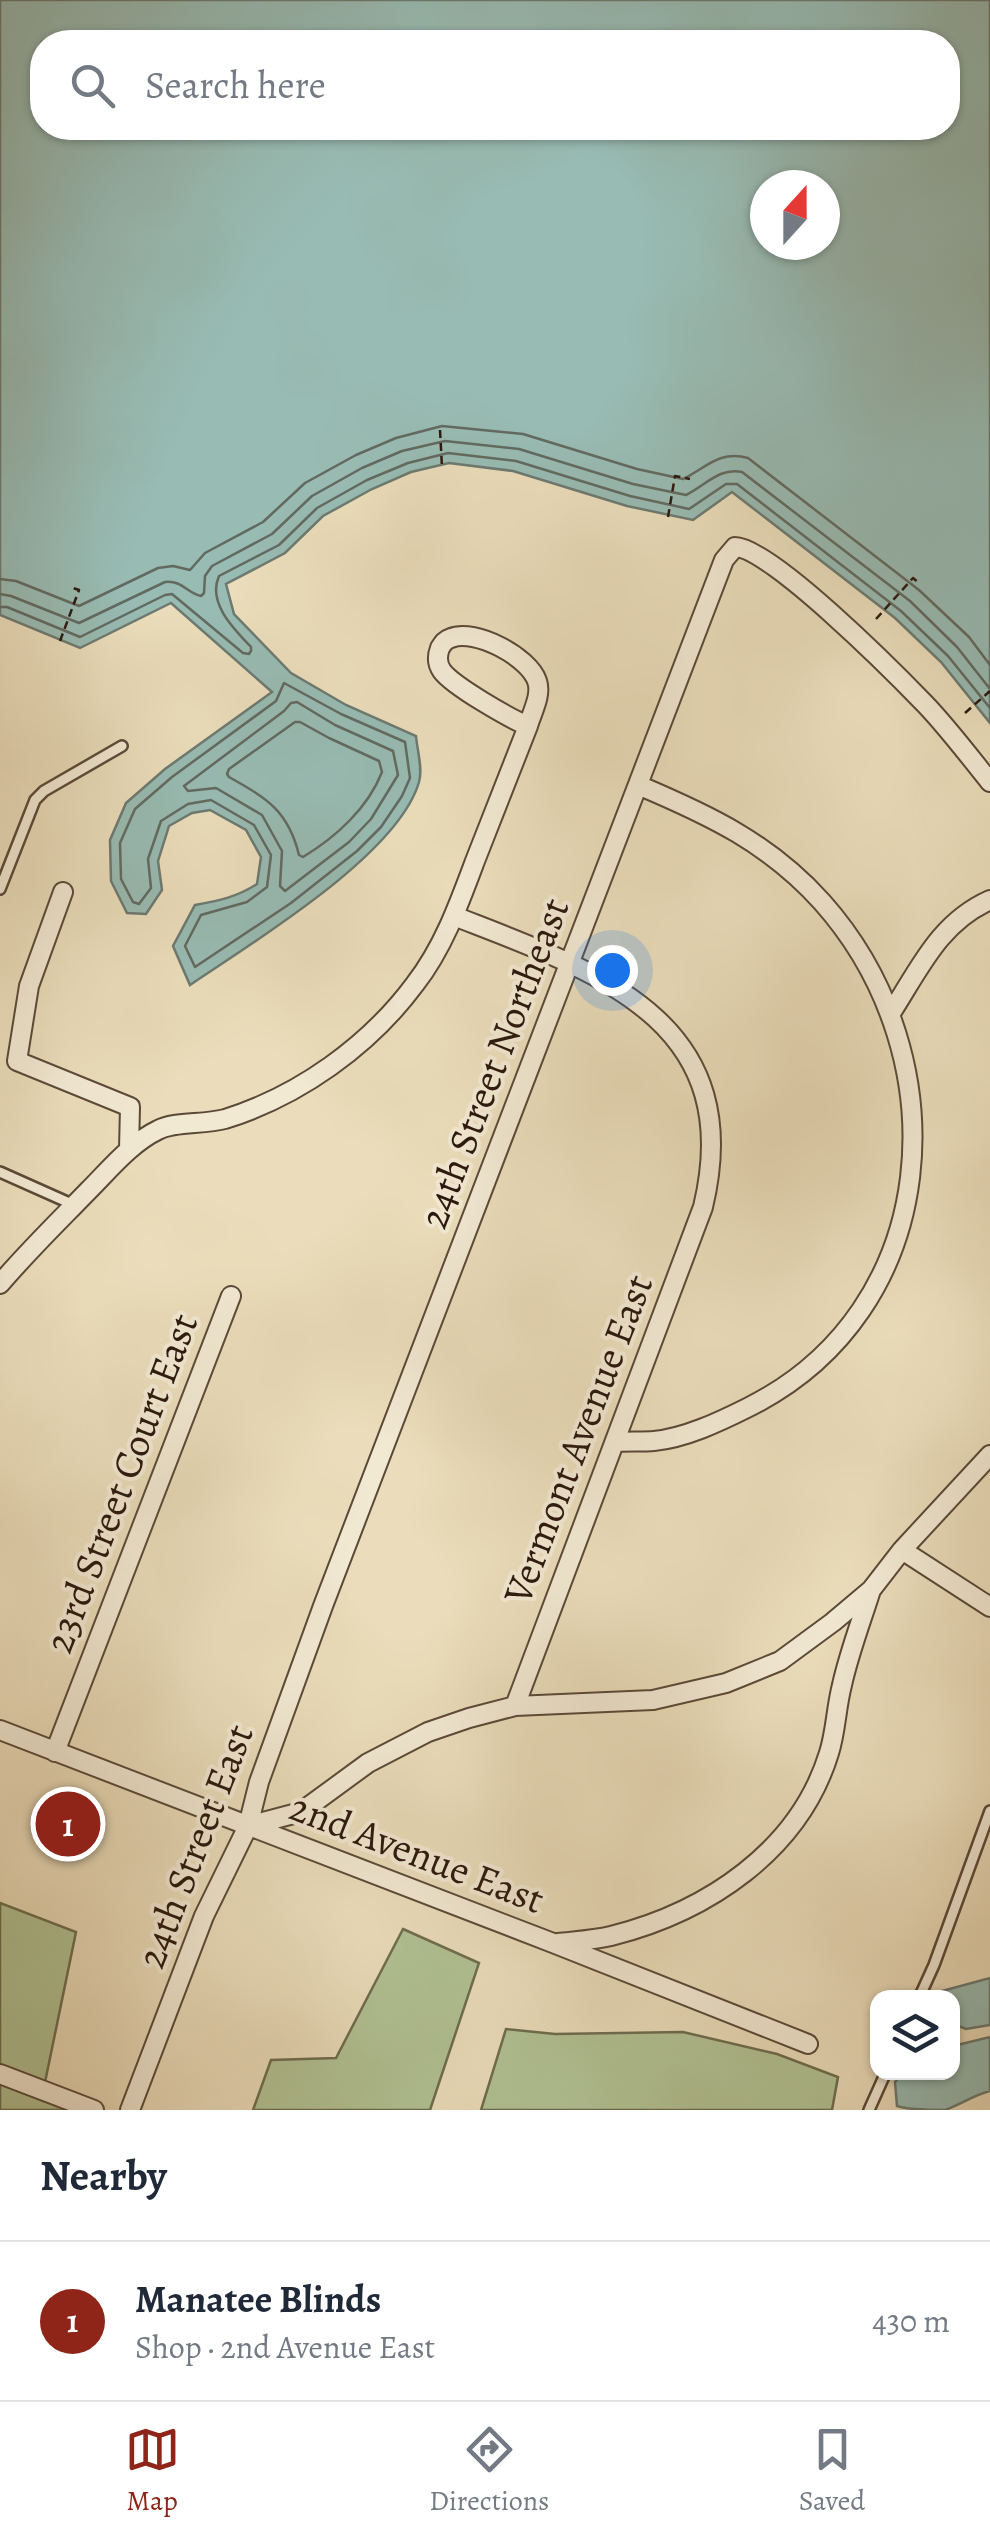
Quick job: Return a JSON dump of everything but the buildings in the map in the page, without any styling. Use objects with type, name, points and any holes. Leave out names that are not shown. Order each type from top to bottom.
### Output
[{"type":"street","name":"24th Street Northeast","points":[[323,1606],[724,560],[734,547],[753,551],[840,621],[928,706],[990,782]]},
{"type":"street","points":[[0,1284],[129,1150],[156,1130],[207,1124],[244,1113],[314,1077],[369,1034],[430,962],[454,916],[528,726],[539,690],[528,666],[501,647],[468,637],[454,637],[442,644],[439,664],[446,675],[500,713],[528,726]]},
{"type":"street","points":[[616,1442],[658,1440],[732,1416],[784,1388],[808,1369],[842,1335],[868,1299],[900,1231],[912,1168],[912,1108],[891,1012],[844,932],[823,903],[787,867],[754,842],[720,821],[638,785]]},
{"type":"street","points":[[63,892],[29,986],[17,1061],[130,1107],[129,1150]]},
{"type":"street","points":[[891,1012],[942,933],[964,914],[990,900]]},
{"type":"street","name":"Vermont Avenue East","points":[[454,916],[552,954],[637,1001],[680,1045],[706,1101],[711,1128],[710,1175],[702,1207],[515,1706]]},
{"type":"street","name":"23rd Street Court East","points":[[55,1752],[231,1296]]},
{"type":"street","points":[[248,1826],[301,1812],[368,1763],[428,1732],[469,1718],[515,1706],[684,1695],[780,1661],[871,1590],[902,1550],[990,1455]]},
{"type":"street","points":[[902,1550],[985,1604]]},
{"type":"street","points":[[553,1943],[609,1937],[662,1920],[722,1890],[764,1858],[814,1787],[828,1754],[842,1682],[871,1590]]},
{"type":"street","name":"24th Street East","points":[[130,2110],[204,1916],[248,1826],[259,1782],[323,1606]]},
{"type":"street","name":"2nd Avenue East","points":[[0,1730],[808,2044]]},
{"type":"street","points":[[0,2074],[94,2110]]},
{"type":"lane","points":[[0,889],[35,800],[122,746]]},
{"type":"lane","points":[[0,1172],[74,1205]]},
{"type":"lane","points":[[923,1990],[990,1812]]},
{"type":"lane","points":[[870,2110],[883,2080]]},
{"type":"path","points":[[440,430],[442,467]]},
{"type":"path","points":[[668,517],[676,476],[690,479]]},
{"type":"path","points":[[876,619],[914,578],[919,583]]},
{"type":"path","points":[[60,641],[79,590],[70,587]]},
{"type":"path","points":[[966,713],[990,692]]},
{"type":"green space","points":[[0,1903],[76,1932],[43,2092],[83,2110],[0,2110]]},
{"type":"green space","points":[[403,1929],[479,1963],[430,2110],[253,2110],[271,2060],[336,2058]]},
{"type":"green space","points":[[506,2029],[555,2034],[683,2032],[777,2054],[838,2077],[832,2110],[481,2110]]},
{"type":"water","points":[[0,0],[990,0],[990,723],[941,662],[895,618],[732,492],[693,520],[627,506],[513,471],[449,463],[411,472],[323,516],[285,553],[226,584],[234,614],[291,673],[346,705],[416,736],[419,782],[406,810],[354,867],[285,921],[190,985],[173,946],[195,905],[227,898],[257,884],[261,857],[246,830],[210,810],[192,813],[169,826],[158,861],[162,890],[146,914],[127,913],[111,881],[110,840],[126,803],[165,769],[272,692],[171,603],[80,648],[0,615]]},
{"type":"water","points":[[990,1978],[990,2025],[960,2027],[960,1990],[946,1990]]},
{"type":"water","points":[[990,2037],[990,2091],[945,2110],[897,2106],[897,2080],[960,2080],[960,2044]]},
{"type":"place","name":"Manatee Blinds","points":[[68,1824]]}]
